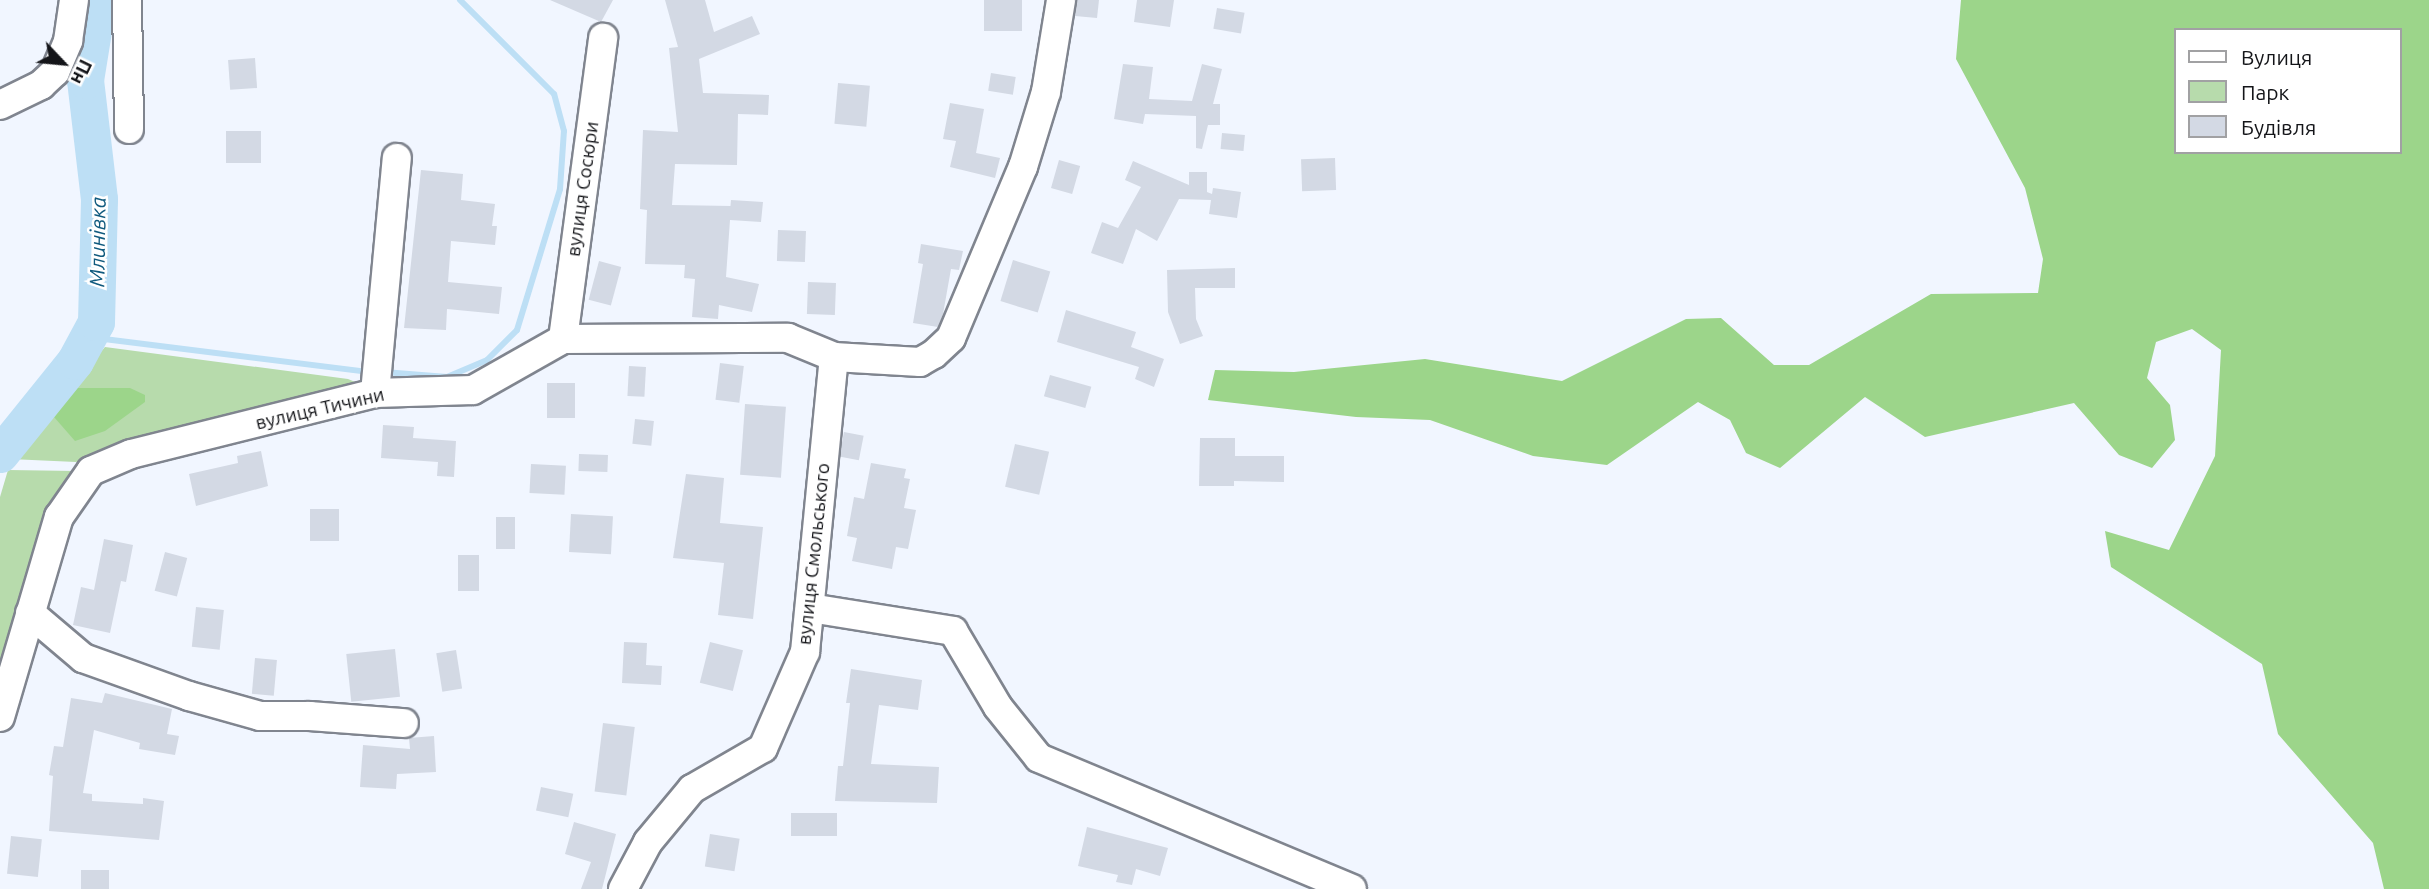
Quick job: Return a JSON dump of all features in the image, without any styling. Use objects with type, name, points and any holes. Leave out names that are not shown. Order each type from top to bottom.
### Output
[{"type":"street","points":[[0,105],[41,85],[55,72],[68,41],[74,0]]},
{"type":"street","points":[[127,0],[129,129]]},
{"type":"street","name":"вулиця Тичини","points":[[30,613],[59,517],[91,471],[131,454],[376,388],[473,390],[564,339],[788,338],[834,357],[920,362],[951,338],[1023,167],[1046,92],[1061,0]]},
{"type":"street","name":"вулиця Сосюри","points":[[564,339],[603,38]]},
{"type":"street","points":[[376,388],[397,158]]},
{"type":"street","name":"вулиця Смольського","points":[[622,889],[648,842],[692,789],[763,748],[805,652],[834,357]]},
{"type":"street","points":[[810,608],[953,631],[998,707],[1039,758],[1352,889]]},
{"type":"street","points":[[1,707],[30,613],[83,659],[125,676],[213,703],[260,716],[310,716],[404,723]]},
{"type":"green space","points":[[1961,0],[2429,0],[2429,889],[2384,889],[2373,843],[2278,734],[2262,664],[2111,567],[2105,531],[2169,550],[2215,456],[2221,350],[2192,329],[2156,342],[2147,378],[2170,405],[2175,440],[2152,468],[2119,455],[2074,403],[1925,437],[1865,397],[1780,468],[1746,453],[1730,420],[1698,402],[1607,465],[1533,456],[1430,420],[1356,417],[1208,400],[1215,370],[1294,372],[1425,359],[1562,381],[1686,319],[1721,318],[1774,365],[1809,365],[1931,294],[2038,293],[2043,259],[2025,188],[1956,59]]},
{"type":"green space","points":[[105,347],[348,379],[360,384],[76,462],[10,459]]},
{"type":"green space","points":[[65,388],[130,388],[145,395],[145,402],[105,431],[75,441],[54,417],[53,400]]},
{"type":"green space","points":[[8,470],[76,471],[0,679],[0,497]]},
{"type":"building","points":[[550,0],[613,0],[601,22]]},
{"type":"building","points":[[665,0],[705,0],[714,32],[752,16],[760,34],[699,59],[703,93],[769,95],[768,115],[738,114],[737,165],[675,164],[672,205],[730,206],[731,200],[763,202],[761,222],[730,220],[726,277],[759,284],[752,312],[719,305],[718,319],[692,317],[695,279],[684,278],[685,265],[645,264],[647,210],[640,209],[643,130],[678,132],[669,48],[678,47]]},
{"type":"building","points":[[984,0],[1022,0],[1022,31],[984,31]]},
{"type":"building","points":[[1077,0],[1099,0],[1097,18],[1075,16]]},
{"type":"building","points":[[1137,0],[1174,0],[1170,27],[1134,22]]},
{"type":"building","points":[[1217,8],[1245,13],[1241,34],[1213,29]]},
{"type":"building","points":[[255,58],[257,88],[230,90],[228,60]]},
{"type":"building","points":[[1123,64],[1153,67],[1149,99],[1192,101],[1202,64],[1222,69],[1213,104],[1220,104],[1220,125],[1208,125],[1202,149],[1196,148],[1196,116],[1145,114],[1143,124],[1114,119]]},
{"type":"building","points":[[991,73],[1016,77],[1013,95],[988,91]]},
{"type":"building","points":[[838,83],[870,86],[866,127],[834,124]]},
{"type":"building","points":[[950,103],[984,109],[976,153],[1000,158],[995,178],[950,167],[956,141],[943,139]]},
{"type":"building","points":[[226,131],[261,131],[261,163],[226,163]]},
{"type":"building","points":[[1222,133],[1245,135],[1244,151],[1221,149]]},
{"type":"building","points":[[1335,158],[1336,190],[1302,191],[1301,159]]},
{"type":"building","points":[[1059,160],[1080,166],[1072,194],[1051,188]]},
{"type":"building","points":[[1133,161],[1189,185],[1189,172],[1207,172],[1207,192],[1212,194],[1213,188],[1241,192],[1237,218],[1209,214],[1211,200],[1179,199],[1157,241],[1136,229],[1123,264],[1091,253],[1102,222],[1118,228],[1141,187],[1125,180]]},
{"type":"building","points":[[421,170],[463,174],[461,200],[495,204],[492,226],[497,226],[495,245],[451,241],[448,282],[502,287],[499,314],[447,309],[446,330],[404,328]]},
{"type":"building","points":[[778,230],[806,231],[805,262],[777,261]]},
{"type":"building","points":[[921,244],[963,251],[959,270],[951,269],[938,327],[913,323],[923,264],[918,263]]},
{"type":"building","points":[[1013,260],[1050,271],[1038,313],[1000,301]]},
{"type":"building","points":[[599,261],[621,267],[611,306],[589,300]]},
{"type":"building","points":[[1235,268],[1235,288],[1195,288],[1196,319],[1203,336],[1180,344],[1168,312],[1167,270]]},
{"type":"building","points":[[808,282],[836,283],[835,315],[807,314]]},
{"type":"building","points":[[1066,310],[1136,332],[1131,347],[1164,359],[1154,387],[1135,379],[1139,367],[1057,342]]},
{"type":"building","points":[[720,363],[744,366],[739,403],[715,400]]},
{"type":"building","points":[[629,366],[646,367],[644,397],[627,396]]},
{"type":"building","points":[[1050,375],[1091,387],[1085,408],[1044,396]]},
{"type":"building","points":[[547,383],[575,383],[575,418],[547,418]]},
{"type":"building","points":[[745,404],[786,407],[781,478],[740,475]]},
{"type":"building","points":[[635,419],[654,421],[651,446],[632,444]]},
{"type":"building","points":[[383,425],[414,427],[413,438],[456,441],[454,477],[437,476],[438,462],[381,458]]},
{"type":"building","points":[[844,432],[864,436],[859,460],[839,457]]},
{"type":"building","points":[[1200,438],[1235,438],[1235,456],[1284,456],[1284,482],[1234,481],[1234,486],[1199,486]]},
{"type":"building","points":[[1015,444],[1049,452],[1039,495],[1005,487]]},
{"type":"building","points":[[261,451],[268,486],[196,506],[189,474],[238,463],[237,456]]},
{"type":"building","points":[[579,454],[608,455],[607,472],[578,471]]},
{"type":"building","points":[[871,463],[906,469],[904,478],[910,479],[904,508],[916,510],[908,549],[896,547],[892,569],[852,561],[857,538],[847,536],[854,497],[864,499]]},
{"type":"building","points":[[531,464],[566,466],[564,495],[529,493]]},
{"type":"building","points":[[686,474],[724,478],[720,523],[763,527],[753,619],[718,615],[724,563],[673,558]]},
{"type":"building","points":[[310,509],[339,509],[339,541],[310,541]]},
{"type":"building","points":[[571,514],[613,516],[611,554],[569,552]]},
{"type":"building","points":[[496,517],[515,517],[515,549],[496,549]]},
{"type":"building","points":[[104,539],[133,545],[126,582],[121,581],[110,633],[73,625],[81,587],[94,590]]},
{"type":"building","points":[[165,552],[187,558],[177,597],[155,591]]},
{"type":"building","points":[[458,555],[479,555],[479,591],[458,591]]},
{"type":"building","points":[[196,607],[224,610],[220,650],[192,647]]},
{"type":"building","points":[[624,642],[647,643],[646,665],[662,666],[661,685],[622,683]]},
{"type":"building","points":[[710,642],[743,650],[733,691],[700,683]]},
{"type":"building","points":[[395,649],[400,697],[351,702],[346,654]]},
{"type":"building","points":[[456,650],[462,689],[442,692],[436,653]]},
{"type":"building","points":[[255,658],[277,660],[274,696],[252,694]]},
{"type":"building","points":[[851,669],[922,680],[918,710],[879,705],[871,764],[939,767],[937,803],[835,801],[838,766],[843,766],[850,703],[846,703]]},
{"type":"building","points":[[105,693],[172,709],[167,734],[179,736],[175,755],[139,749],[140,743],[94,730],[83,793],[92,794],[92,801],[143,804],[143,798],[164,801],[159,840],[49,831],[53,776],[49,775],[54,746],[63,747],[71,698],[102,703]]},
{"type":"building","points":[[603,723],[635,727],[626,795],[595,791]]},
{"type":"building","points":[[434,736],[436,772],[397,774],[396,789],[360,787],[363,745],[410,749],[409,738]]},
{"type":"building","points":[[541,787],[573,794],[568,817],[536,810]]},
{"type":"building","points":[[791,813],[837,813],[837,836],[791,836]]},
{"type":"building","points":[[574,822],[616,834],[602,889],[581,889],[591,862],[565,854]]},
{"type":"building","points":[[1087,827],[1168,848],[1160,876],[1136,869],[1132,885],[1116,882],[1118,875],[1078,866]]},
{"type":"building","points":[[710,834],[740,839],[734,871],[705,867]]},
{"type":"building","points":[[11,836],[42,839],[38,877],[7,874]]},
{"type":"building","points":[[81,870],[109,870],[109,889],[81,889]]},
{"type":"waterway","name":"Млинівка","points":[[0,454],[75,361],[96,322],[99,199],[85,80],[98,0]]},
{"type":"waterway","points":[[384,372],[447,377],[487,360],[517,330],[560,189],[564,131],[554,94],[460,0]]},
{"type":"waterway","points":[[88,337],[370,372]]}]
